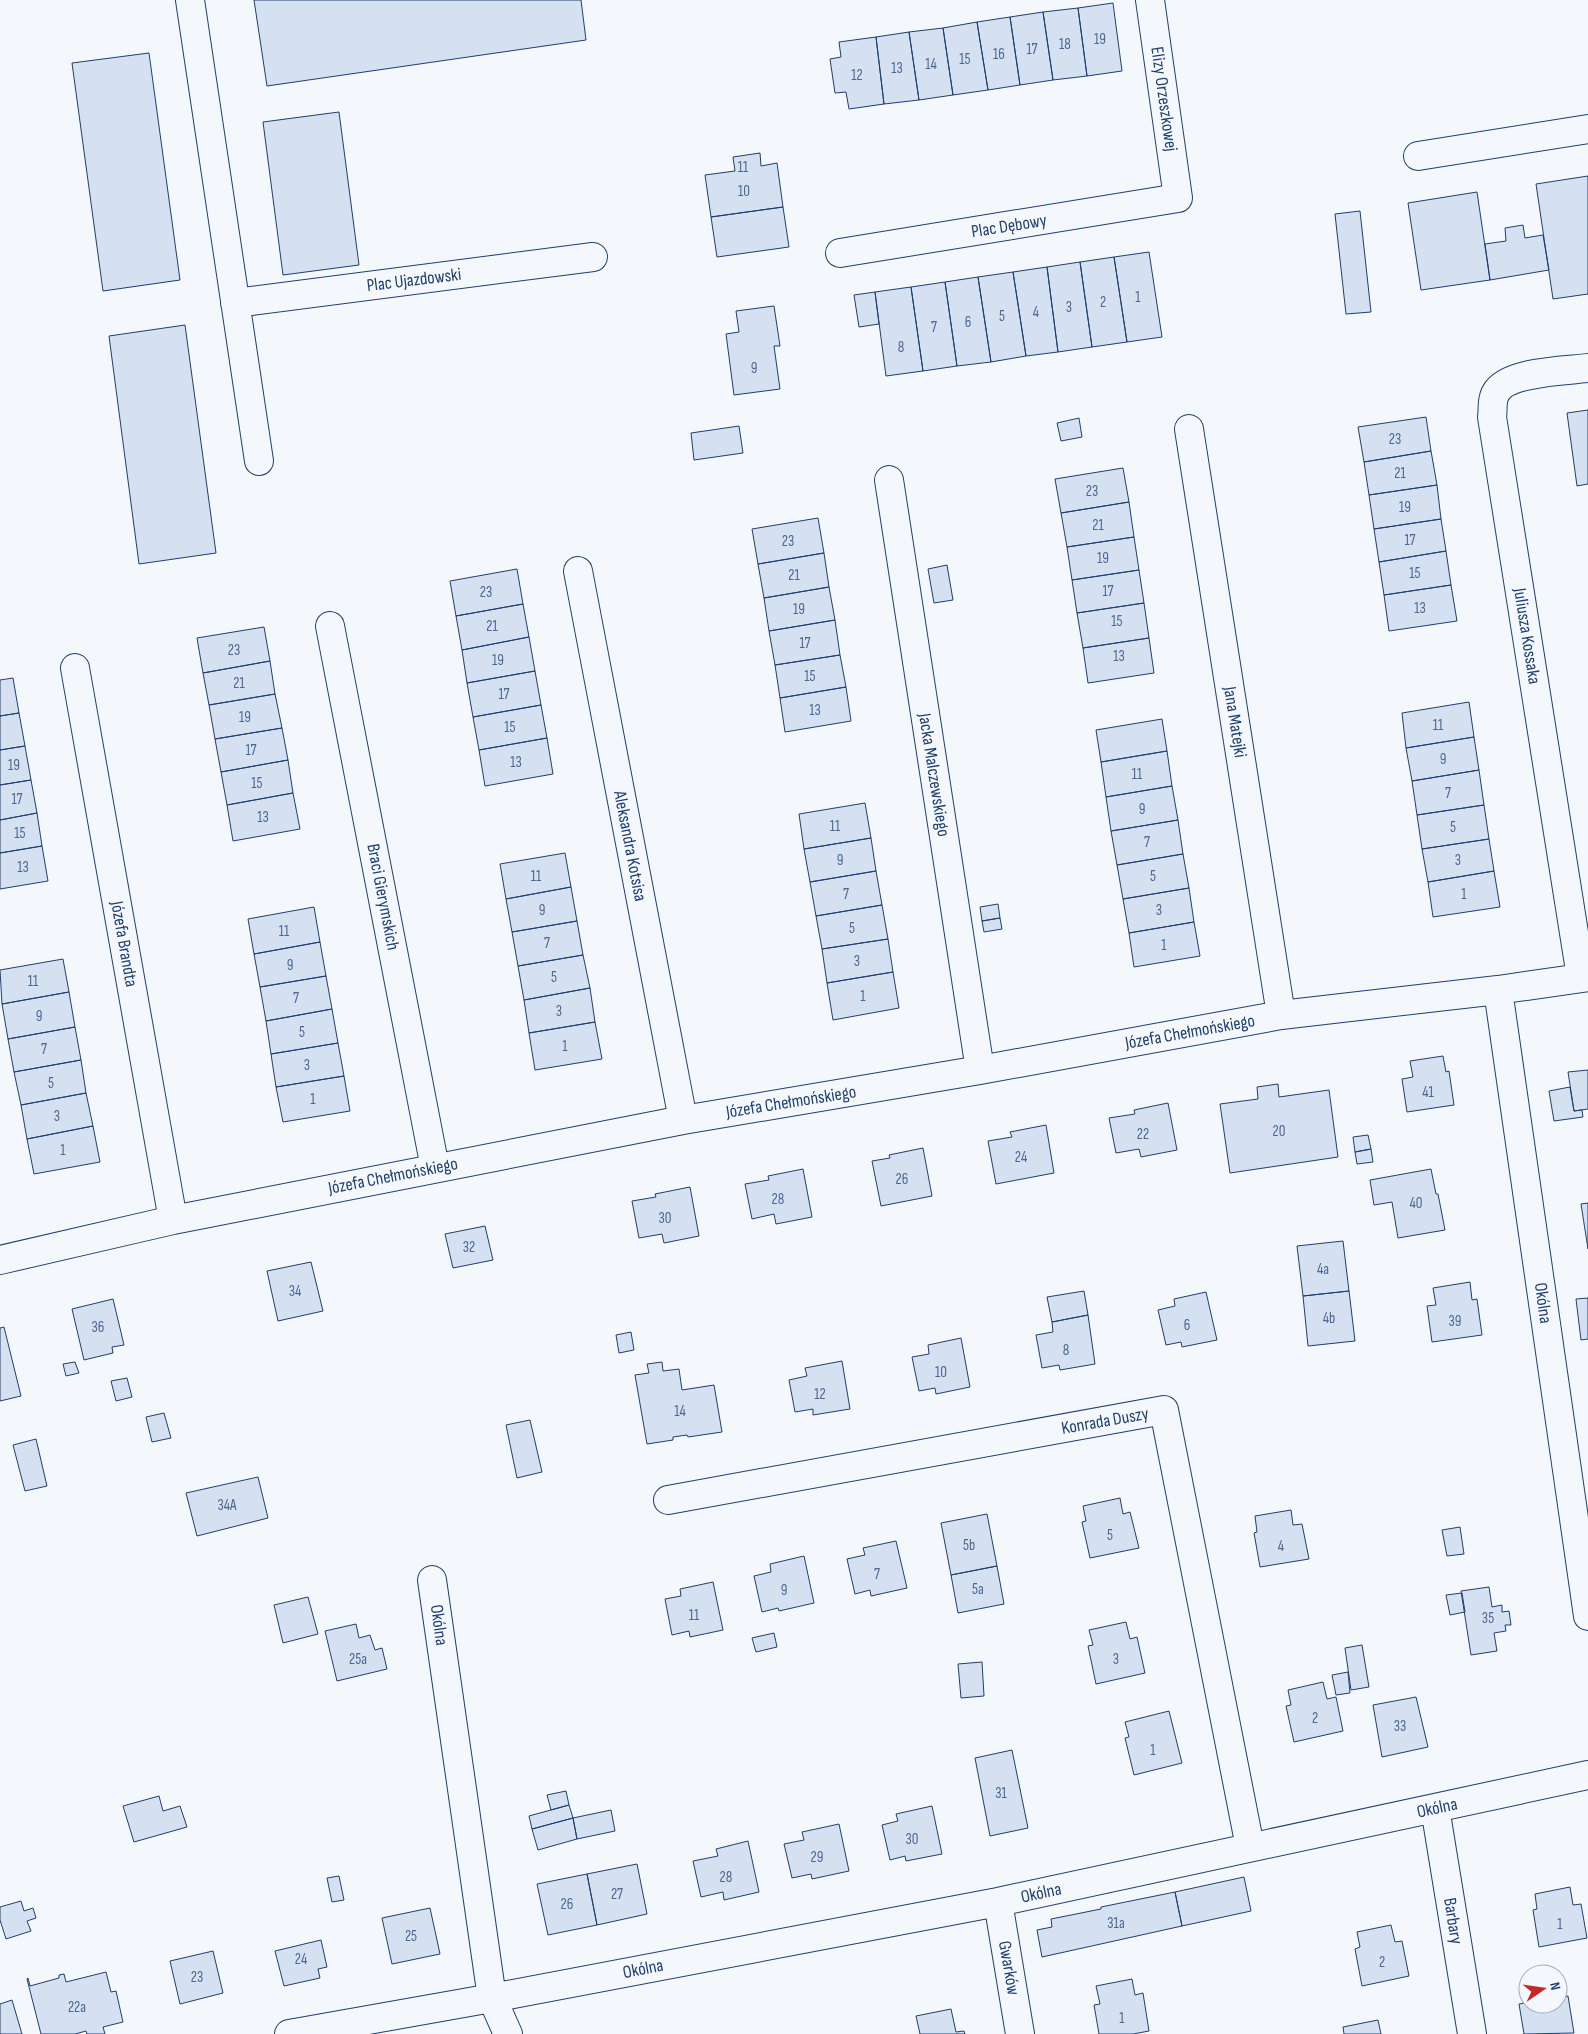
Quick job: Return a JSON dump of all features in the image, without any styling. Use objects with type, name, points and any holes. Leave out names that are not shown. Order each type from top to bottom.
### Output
[{"type":"street","points":[[190,0],[259,461]]},
{"type":"street","name":"Elizy Orzeszkowej","points":[[1150,0],[1178,198]]},
{"type":"street","points":[[1418,156],[1588,129]]},
{"type":"street","name":"Plac Dębowy","points":[[840,253],[1178,198]]},
{"type":"street","name":"Plac Ujazdowski","points":[[235,303],[593,257]]},
{"type":"street","name":"Juliusza Kossaka","points":[[1585,977],[1492,417],[1494,396],[1504,383],[1518,377],[1588,368]]},
{"type":"street","name":"Jana Matejki","points":[[1189,429],[1281,1015]]},
{"type":"street","name":"Jacka Malczewskiego","points":[[889,480],[980,1070]]},
{"type":"street","name":"Aleksandra Kotsisa","points":[[578,572],[682,1120]]},
{"type":"street","name":"Braci Gierymskich","points":[[330,626],[435,1168]]},
{"type":"street","name":"Józefa Brandta","points":[[75,668],[173,1220]]},
{"type":"street","name":"Józefa Chełmońskiego","points":[[0,1260],[173,1220],[682,1120],[980,1070],[1281,1015],[1498,990],[1585,977]]},
{"type":"street","name":"Okólna","points":[[1498,990],[1588,1616]]},
{"type":"street","name":"Konrada Duszy","points":[[668,1500],[1164,1410],[1250,1847]]},
{"type":"street","name":"Okólna","points":[[432,1580],[492,1998]]},
{"type":"street","name":"Okólna","points":[[289,2034],[492,1998],[998,1902],[1588,1775]]},
{"type":"street","name":"Barbary","points":[[1435,1808],[1472,2034]]},
{"type":"street","name":"Gwarków","points":[[998,1902],[1020,2034]]},
{"type":"street","points":[[492,1998],[508,2034]]},
{"type":"building","points":[[254,0],[581,0],[586,40],[267,86]]},
{"type":"building","points":[[1113,3],[1122,71],[1087,76],[1078,8]]},
{"type":"building","points":[[1078,8],[1087,76],[1053,80],[1043,12]]},
{"type":"building","points":[[1043,12],[1053,80],[1020,85],[1010,17]]},
{"type":"building","points":[[1010,17],[1020,85],[988,90],[977,22]]},
{"type":"building","points":[[977,22],[988,90],[953,95],[943,28]]},
{"type":"building","points":[[943,28],[953,95],[919,100],[909,32]]},
{"type":"building","points":[[909,32],[919,100],[884,104],[876,37]]},
{"type":"building","points":[[876,37],[884,104],[849,109],[846,92],[835,93],[830,59],[841,57],[839,42]]},
{"type":"building","points":[[149,53],[180,280],[103,291],[72,63]]},
{"type":"building","points":[[339,112],[359,265],[283,275],[263,122]]},
{"type":"building","points":[[760,153],[761,166],[777,163],[783,207],[711,217],[705,175],[735,171],[733,157]]},
{"type":"building","points":[[1588,176],[1588,294],[1553,299],[1536,184]]},
{"type":"building","points":[[1477,192],[1490,280],[1421,290],[1408,203]]},
{"type":"building","points":[[783,207],[789,247],[717,257],[711,217]]},
{"type":"building","points":[[1360,211],[1371,312],[1346,314],[1335,214]]},
{"type":"building","points":[[1523,225],[1525,238],[1543,235],[1549,270],[1490,280],[1485,244],[1506,241],[1505,228]]},
{"type":"building","points":[[1149,252],[1162,337],[1127,342],[1114,257]]},
{"type":"building","points":[[1114,257],[1127,342],[1092,347],[1080,262]]},
{"type":"building","points":[[1080,262],[1092,347],[1058,352],[1047,267]]},
{"type":"building","points":[[1047,267],[1058,352],[1026,356],[1013,272]]},
{"type":"building","points":[[1013,272],[1026,356],[991,362],[978,277]]},
{"type":"building","points":[[978,277],[991,362],[957,366],[945,282]]},
{"type":"building","points":[[945,282],[957,366],[923,371],[911,287]]},
{"type":"building","points":[[911,287],[923,371],[886,376],[875,292]]},
{"type":"building","points":[[875,292],[879,324],[859,327],[854,295]]},
{"type":"building","points":[[774,306],[780,346],[774,346],[780,389],[734,395],[726,334],[739,332],[736,311]]},
{"type":"building","points":[[185,325],[216,553],[139,564],[109,336]]},
{"type":"building","points":[[1588,410],[1588,484],[1577,486],[1567,413]]},
{"type":"building","points":[[1426,417],[1431,451],[1364,462],[1358,427]]},
{"type":"building","points":[[1079,418],[1082,437],[1061,441],[1057,423]]},
{"type":"building","points":[[739,426],[743,453],[694,460],[691,433]]},
{"type":"building","points":[[1431,451],[1437,485],[1369,495],[1364,462]]},
{"type":"building","points":[[1123,468],[1129,502],[1061,513],[1055,479]]},
{"type":"building","points":[[1437,485],[1441,519],[1374,529],[1369,495]]},
{"type":"building","points":[[1129,502],[1134,537],[1067,547],[1061,513]]},
{"type":"building","points":[[818,518],[824,553],[758,564],[752,529]]},
{"type":"building","points":[[1441,519],[1446,551],[1379,562],[1374,529]]},
{"type":"building","points":[[1134,537],[1139,570],[1072,580],[1067,547]]},
{"type":"building","points":[[1446,551],[1451,585],[1384,595],[1379,562]]},
{"type":"building","points":[[824,553],[829,587],[764,598],[758,564]]},
{"type":"building","points":[[947,565],[953,600],[934,603],[928,569]]},
{"type":"building","points":[[517,569],[523,604],[456,616],[450,581]]},
{"type":"building","points":[[1139,570],[1144,603],[1077,613],[1072,580]]},
{"type":"building","points":[[1451,585],[1457,621],[1389,631],[1384,595]]},
{"type":"building","points":[[829,587],[835,620],[769,631],[764,598]]},
{"type":"building","points":[[1144,603],[1149,638],[1083,648],[1077,613]]},
{"type":"building","points":[[523,604],[529,637],[462,650],[456,616]]},
{"type":"building","points":[[835,620],[840,655],[775,665],[769,631]]},
{"type":"building","points":[[264,627],[270,661],[203,673],[197,638]]},
{"type":"building","points":[[529,637],[535,671],[467,683],[462,650]]},
{"type":"building","points":[[1149,638],[1154,673],[1088,683],[1083,648]]},
{"type":"building","points":[[840,655],[846,687],[780,698],[775,665]]},
{"type":"building","points":[[270,661],[275,694],[209,705],[203,673]]},
{"type":"building","points":[[535,671],[541,705],[473,717],[467,683]]},
{"type":"building","points":[[13,678],[19,713],[0,716],[0,680]]},
{"type":"building","points":[[846,687],[851,721],[785,732],[780,698]]},
{"type":"building","points":[[275,694],[282,728],[215,739],[209,705]]},
{"type":"building","points":[[1469,702],[1474,737],[1406,748],[1402,713]]},
{"type":"building","points":[[541,705],[547,738],[479,750],[473,717]]},
{"type":"building","points":[[19,713],[25,746],[0,750],[0,716]]},
{"type":"building","points":[[1162,719],[1167,751],[1101,762],[1096,730]]},
{"type":"building","points":[[282,728],[288,760],[221,772],[215,739]]},
{"type":"building","points":[[1474,737],[1479,770],[1412,781],[1406,748]]},
{"type":"building","points":[[547,738],[553,774],[485,786],[479,750]]},
{"type":"building","points":[[25,746],[31,780],[0,785],[0,750]]},
{"type":"building","points":[[1167,751],[1172,786],[1106,797],[1101,762]]},
{"type":"building","points":[[288,760],[293,793],[227,805],[221,772]]},
{"type":"building","points":[[1479,770],[1484,805],[1417,815],[1412,781]]},
{"type":"building","points":[[31,780],[37,813],[0,820],[0,785]]},
{"type":"building","points":[[1172,786],[1178,820],[1111,831],[1106,797]]},
{"type":"building","points":[[293,793],[300,829],[233,841],[227,805]]},
{"type":"building","points":[[865,803],[871,838],[804,849],[799,814]]},
{"type":"building","points":[[1484,805],[1489,839],[1422,849],[1417,815]]},
{"type":"building","points":[[37,813],[42,846],[0,853],[0,820]]},
{"type":"building","points":[[1178,820],[1183,854],[1117,865],[1111,831]]},
{"type":"building","points":[[871,838],[876,871],[810,882],[804,849]]},
{"type":"building","points":[[1489,839],[1494,871],[1428,882],[1422,849]]},
{"type":"building","points":[[42,846],[48,881],[0,889],[0,853]]},
{"type":"building","points":[[565,853],[571,887],[506,899],[500,864]]},
{"type":"building","points":[[1183,854],[1189,888],[1123,899],[1117,865]]},
{"type":"building","points":[[876,871],[882,905],[816,916],[810,882]]},
{"type":"building","points":[[1494,871],[1500,907],[1433,917],[1428,882]]},
{"type":"building","points":[[571,887],[577,921],[512,932],[506,899]]},
{"type":"building","points":[[1189,888],[1194,922],[1129,933],[1123,899]]},
{"type":"building","points":[[998,904],[1000,918],[982,921],[980,907]]},
{"type":"building","points":[[882,905],[888,939],[822,949],[816,916]]},
{"type":"building","points":[[314,907],[320,942],[254,954],[248,919]]},
{"type":"building","points":[[1000,918],[1002,929],[984,932],[982,921]]},
{"type":"building","points":[[577,921],[583,955],[518,966],[512,932]]},
{"type":"building","points":[[1194,922],[1200,956],[1134,967],[1129,933]]},
{"type":"building","points":[[888,939],[893,972],[827,983],[822,949]]},
{"type":"building","points":[[320,942],[326,976],[260,987],[254,954]]},
{"type":"building","points":[[583,955],[590,988],[524,1000],[518,966]]},
{"type":"building","points":[[63,959],[69,992],[2,1004],[0,970]]},
{"type":"building","points":[[893,972],[899,1008],[833,1020],[827,983]]},
{"type":"building","points":[[326,976],[332,1009],[266,1021],[260,987]]},
{"type":"building","points":[[590,988],[595,1022],[529,1033],[524,1000]]},
{"type":"building","points":[[69,992],[75,1027],[8,1039],[2,1004]]},
{"type":"building","points":[[332,1009],[338,1043],[271,1054],[266,1021]]},
{"type":"building","points":[[595,1022],[602,1059],[535,1070],[529,1033]]},
{"type":"building","points":[[75,1027],[81,1060],[14,1072],[8,1039]]},
{"type":"building","points":[[338,1043],[344,1076],[276,1087],[271,1054]]},
{"type":"building","points":[[1443,1056],[1446,1072],[1449,1071],[1454,1105],[1407,1112],[1402,1079],[1413,1077],[1410,1061]]},
{"type":"building","points":[[81,1060],[86,1093],[21,1105],[14,1072]]},
{"type":"building","points":[[1588,1070],[1588,1109],[1574,1111],[1568,1072]]},
{"type":"building","points":[[344,1076],[350,1111],[283,1122],[276,1087]]},
{"type":"building","points":[[1278,1084],[1279,1097],[1329,1090],[1338,1157],[1230,1173],[1220,1104],[1258,1099],[1257,1087]]},
{"type":"building","points":[[1570,1087],[1574,1111],[1582,1110],[1583,1117],[1554,1121],[1549,1091]]},
{"type":"building","points":[[86,1093],[93,1126],[27,1139],[21,1105]]},
{"type":"building","points":[[1168,1103],[1177,1150],[1141,1157],[1139,1149],[1116,1153],[1109,1118],[1135,1114],[1134,1110]]},
{"type":"building","points":[[1046,1125],[1054,1173],[996,1184],[988,1141],[1012,1137],[1010,1132]]},
{"type":"building","points":[[93,1126],[100,1162],[34,1174],[27,1139]]},
{"type":"building","points":[[1368,1135],[1371,1149],[1355,1152],[1353,1137]]},
{"type":"building","points":[[923,1148],[932,1196],[881,1206],[872,1161],[890,1158],[889,1155]]},
{"type":"building","points":[[1371,1149],[1373,1162],[1357,1164],[1355,1152]]},
{"type":"building","points":[[803,1169],[812,1217],[776,1224],[774,1214],[752,1219],[745,1184],[769,1180],[768,1176]]},
{"type":"building","points":[[1431,1169],[1445,1230],[1398,1238],[1392,1202],[1374,1205],[1370,1180]]},
{"type":"building","points":[[690,1187],[699,1236],[664,1243],[662,1234],[639,1238],[632,1201],[656,1197],[655,1194]]},
{"type":"building","points":[[1588,1203],[1588,1249],[1581,1204]]},
{"type":"building","points":[[485,1226],[493,1260],[453,1268],[445,1234]]},
{"type":"building","points":[[1343,1241],[1349,1291],[1303,1296],[1297,1246]]},
{"type":"building","points":[[311,1262],[323,1311],[278,1321],[267,1271]]},
{"type":"building","points":[[1470,1282],[1472,1300],[1477,1299],[1482,1335],[1432,1342],[1427,1306],[1436,1305],[1433,1288]]},
{"type":"building","points":[[1084,1291],[1088,1315],[1052,1322],[1047,1297]]},
{"type":"building","points":[[1349,1291],[1355,1341],[1308,1346],[1303,1296]]},
{"type":"building","points":[[1206,1292],[1217,1340],[1182,1347],[1181,1342],[1166,1345],[1158,1310],[1175,1306],[1174,1299]]},
{"type":"building","points":[[1588,1298],[1588,1339],[1581,1340],[1576,1299]]},
{"type":"building","points":[[113,1299],[124,1345],[112,1347],[113,1353],[84,1360],[72,1309]]},
{"type":"building","points":[[1088,1315],[1095,1364],[1060,1370],[1059,1365],[1042,1368],[1036,1335],[1053,1332],[1052,1322]]},
{"type":"building","points":[[4,1327],[21,1396],[0,1401],[0,1328]]},
{"type":"building","points":[[631,1332],[634,1350],[619,1353],[616,1335]]},
{"type":"building","points":[[961,1338],[970,1387],[936,1394],[935,1388],[919,1391],[912,1357],[929,1354],[928,1345]]},
{"type":"building","points":[[842,1361],[850,1409],[813,1415],[813,1409],[795,1412],[789,1380],[807,1376],[805,1368]]},
{"type":"building","points":[[75,1362],[79,1373],[66,1376],[63,1364]]},
{"type":"building","points":[[662,1362],[663,1371],[679,1369],[682,1390],[714,1385],[722,1432],[688,1437],[687,1435],[673,1437],[673,1440],[647,1444],[635,1375],[649,1373],[647,1364]]},
{"type":"building","points":[[127,1378],[132,1397],[116,1401],[111,1381]]},
{"type":"building","points":[[164,1413],[171,1438],[152,1442],[146,1417]]},
{"type":"building","points":[[530,1420],[542,1472],[517,1478],[506,1425]]},
{"type":"building","points":[[36,1439],[47,1486],[25,1491],[13,1445]]},
{"type":"building","points":[[258,1477],[268,1518],[197,1536],[186,1493]]},
{"type":"building","points":[[1120,1498],[1123,1514],[1130,1512],[1139,1548],[1090,1558],[1082,1522],[1086,1521],[1083,1506]]},
{"type":"building","points":[[1291,1510],[1293,1525],[1302,1524],[1309,1559],[1260,1567],[1254,1533],[1257,1532],[1255,1516]]},
{"type":"building","points":[[987,1514],[997,1566],[951,1575],[941,1523]]},
{"type":"building","points":[[1460,1527],[1464,1554],[1447,1556],[1442,1530]]},
{"type":"building","points":[[896,1541],[907,1588],[871,1596],[870,1590],[855,1594],[847,1559],[865,1555],[863,1548]]},
{"type":"building","points":[[804,1556],[814,1603],[779,1611],[778,1608],[762,1612],[754,1576],[771,1572],[770,1564]]},
{"type":"building","points":[[997,1566],[1004,1604],[958,1613],[951,1575]]},
{"type":"building","points":[[713,1582],[723,1630],[690,1637],[689,1631],[672,1635],[665,1599],[681,1596],[680,1589]]},
{"type":"building","points":[[1489,1587],[1492,1607],[1502,1605],[1502,1612],[1509,1611],[1511,1625],[1505,1625],[1506,1631],[1494,1633],[1497,1651],[1471,1655],[1461,1591]]},
{"type":"building","points":[[1462,1593],[1465,1612],[1450,1615],[1446,1595]]},
{"type":"building","points":[[308,1597],[318,1634],[283,1643],[274,1605]]},
{"type":"building","points":[[1126,1622],[1130,1639],[1137,1637],[1145,1673],[1096,1684],[1088,1646],[1093,1645],[1089,1630]]},
{"type":"building","points":[[356,1624],[359,1638],[370,1635],[375,1650],[382,1648],[387,1669],[337,1681],[325,1631]]},
{"type":"building","points":[[774,1633],[777,1647],[756,1652],[752,1638]]},
{"type":"building","points":[[1362,1645],[1369,1687],[1351,1690],[1345,1648]]},
{"type":"building","points":[[982,1662],[984,1696],[961,1698],[958,1664]]},
{"type":"building","points":[[1348,1672],[1350,1693],[1336,1695],[1332,1675]]},
{"type":"building","points":[[1323,1682],[1327,1699],[1336,1697],[1343,1731],[1294,1742],[1286,1706],[1291,1705],[1288,1690]]},
{"type":"building","points":[[1416,1697],[1428,1747],[1382,1757],[1373,1705]]},
{"type":"building","points":[[1169,1711],[1182,1763],[1134,1775],[1125,1738],[1129,1737],[1125,1722]]},
{"type":"building","points":[[1012,1750],[1028,1828],[990,1836],[975,1758]]},
{"type":"building","points":[[566,1791],[569,1805],[551,1810],[547,1795]]},
{"type":"building","points":[[159,1796],[163,1811],[180,1806],[187,1827],[134,1842],[123,1806]]},
{"type":"building","points":[[569,1805],[573,1818],[532,1829],[529,1816]]},
{"type":"building","points":[[932,1806],[942,1854],[906,1861],[905,1856],[890,1860],[882,1825],[898,1821],[896,1814]]},
{"type":"building","points":[[611,1810],[615,1831],[577,1839],[573,1818]]},
{"type":"building","points":[[573,1818],[577,1839],[538,1850],[532,1829]]},
{"type":"building","points":[[839,1824],[849,1871],[812,1879],[811,1874],[792,1878],[784,1844],[804,1840],[802,1832]]},
{"type":"building","points":[[748,1841],[759,1892],[724,1900],[723,1892],[701,1897],[693,1861],[718,1856],[716,1849]]},
{"type":"building","points":[[637,1864],[647,1914],[597,1925],[587,1874]]},
{"type":"building","points":[[587,1874],[597,1925],[548,1935],[537,1884]]},
{"type":"building","points":[[339,1876],[344,1900],[332,1902],[327,1878]]},
{"type":"building","points":[[1244,1877],[1251,1911],[1182,1926],[1175,1892]]},
{"type":"building","points":[[1570,1887],[1573,1905],[1581,1904],[1587,1938],[1539,1947],[1533,1910],[1537,1909],[1535,1894]]},
{"type":"building","points":[[1175,1892],[1182,1926],[1042,1957],[1037,1930],[1052,1927],[1051,1919]]},
{"type":"building","points":[[21,1901],[24,1911],[33,1908],[36,1918],[27,1921],[31,1931],[6,1939],[0,1920],[0,1907]]},
{"type":"building","points":[[430,1908],[440,1954],[392,1964],[382,1918]]},
{"type":"building","points":[[1391,1925],[1395,1942],[1402,1941],[1409,1976],[1362,1986],[1355,1949],[1360,1947],[1357,1932]]},
{"type":"building","points":[[321,1940],[327,1967],[318,1969],[320,1978],[284,1986],[275,1951]]},
{"type":"building","points":[[213,1951],[223,1993],[180,2004],[170,1961]]},
{"type":"building","points":[[106,1972],[111,1992],[116,1991],[123,2022],[103,2027],[105,2034],[87,2034],[86,2031],[75,2034],[41,2034],[28,1978],[30,1986],[59,1978],[59,1975],[64,1974],[66,1982]]},
{"type":"building","points":[[1132,1979],[1135,1995],[1143,1993],[1149,2031],[1133,2034],[1099,2034],[1094,2005],[1100,2004],[1096,1986]]},
{"type":"building","points":[[1568,1996],[1574,2033],[1524,2034],[1521,2014],[1568,2014]]},
{"type":"building","points":[[12,2000],[22,2034],[0,2034],[0,2004]]},
{"type":"building","points":[[951,2009],[956,2032],[964,2031],[965,2034],[920,2034],[916,2016]]},
{"type":"building","points":[[1378,2020],[1381,2034],[1344,2034],[1343,2027]]}]
